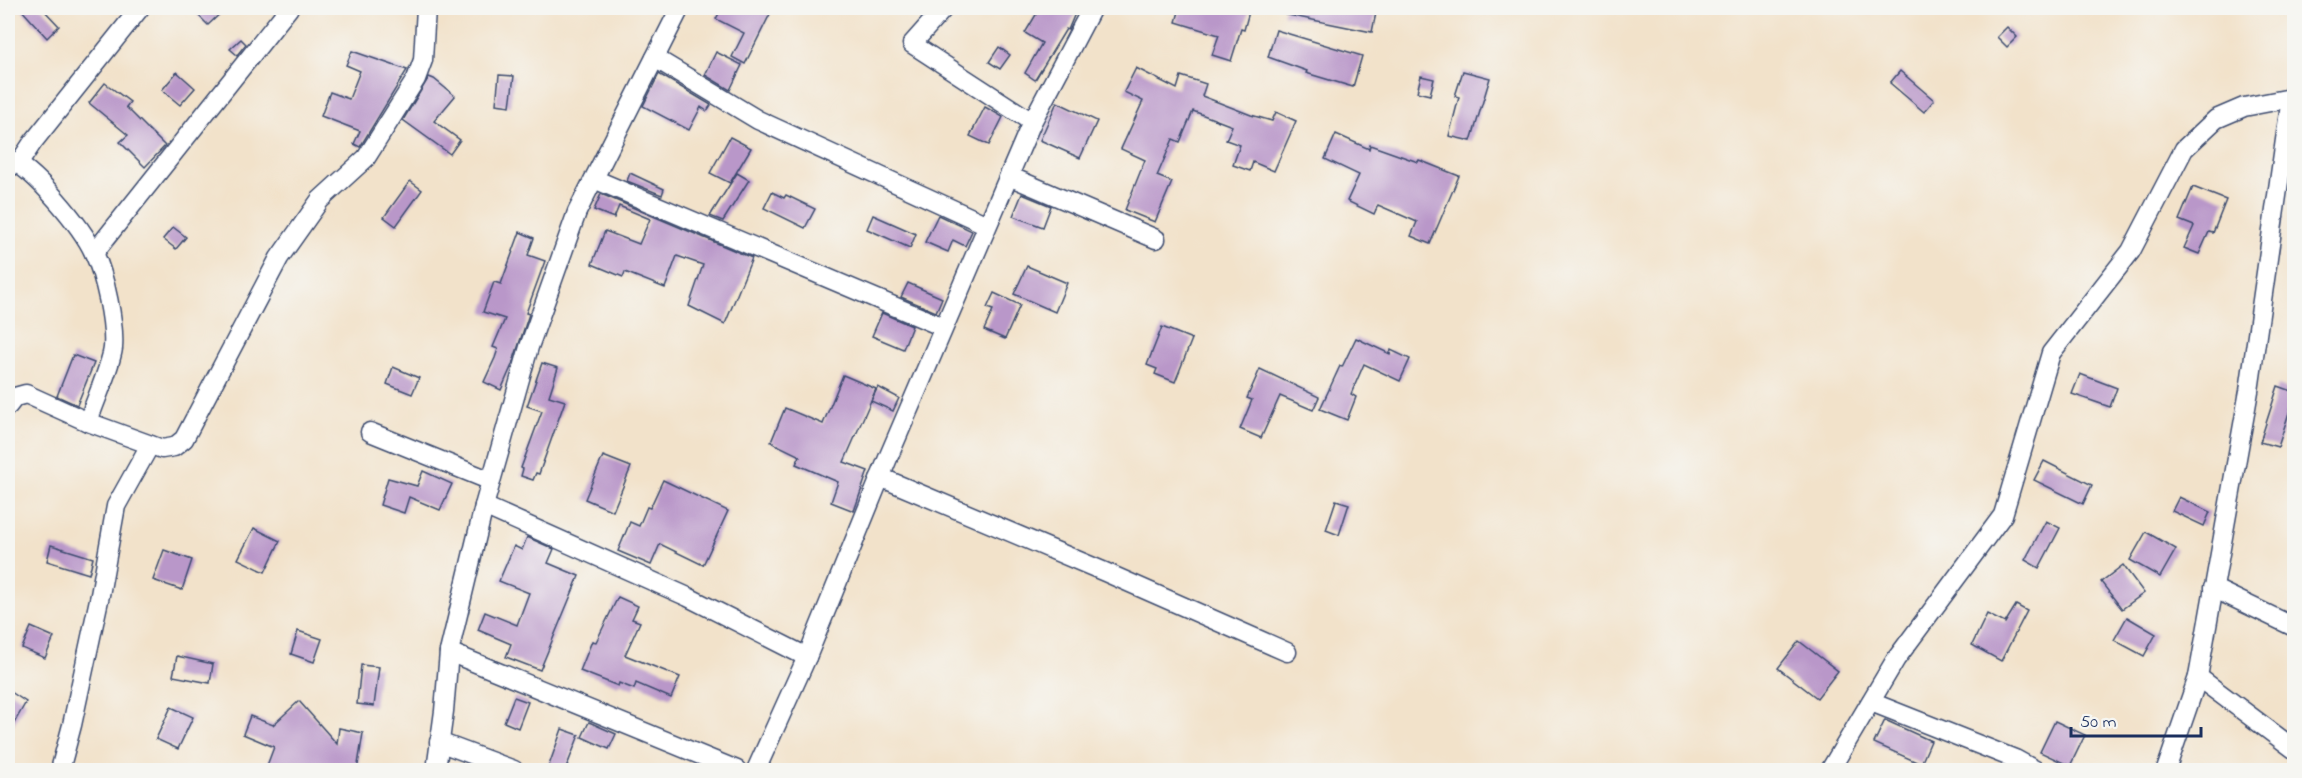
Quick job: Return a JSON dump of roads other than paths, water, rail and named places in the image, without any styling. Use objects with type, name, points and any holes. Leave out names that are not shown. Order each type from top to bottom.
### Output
[{"type":"street","points":[[88,422],[113,350],[112,315],[94,253],[58,201],[13,161],[33,142],[140,8]]},
{"type":"street","points":[[94,253],[289,8]]},
{"type":"street","points":[[8,406],[15,397],[26,394],[88,422],[162,449],[174,447],[184,439],[279,258],[320,200],[366,158],[417,79],[423,60],[426,8]]},
{"type":"street","points":[[436,771],[448,652],[484,506],[529,347],[577,212],[680,8]]},
{"type":"street","points":[[945,8],[912,44],[1032,122]]},
{"type":"street","points":[[756,771],[807,657],[943,327],[1032,122],[1092,8]]},
{"type":"street","points":[[655,58],[758,120],[987,225]]},
{"type":"street","points":[[1830,771],[1896,659],[2003,516],[2051,353],[2131,251],[2184,148],[2216,119],[2244,107],[2293,94],[2249,391],[2198,677],[2166,771]]},
{"type":"street","points":[[1009,176],[1156,239]]},
{"type":"street","points":[[594,178],[943,327]]},
{"type":"street","points":[[370,432],[491,482]]},
{"type":"street","points":[[60,771],[98,606],[116,506],[150,445]]},
{"type":"street","points":[[880,477],[1287,652]]},
{"type":"street","points":[[484,506],[688,597],[807,657]]},
{"type":"street","points":[[2213,588],[2295,627]]},
{"type":"street","points":[[448,652],[737,771]]},
{"type":"street","points":[[2198,677],[2295,749]]},
{"type":"street","points":[[1871,702],[2015,759],[2035,771]]},
{"type":"street","points":[[439,742],[514,771]]}]
